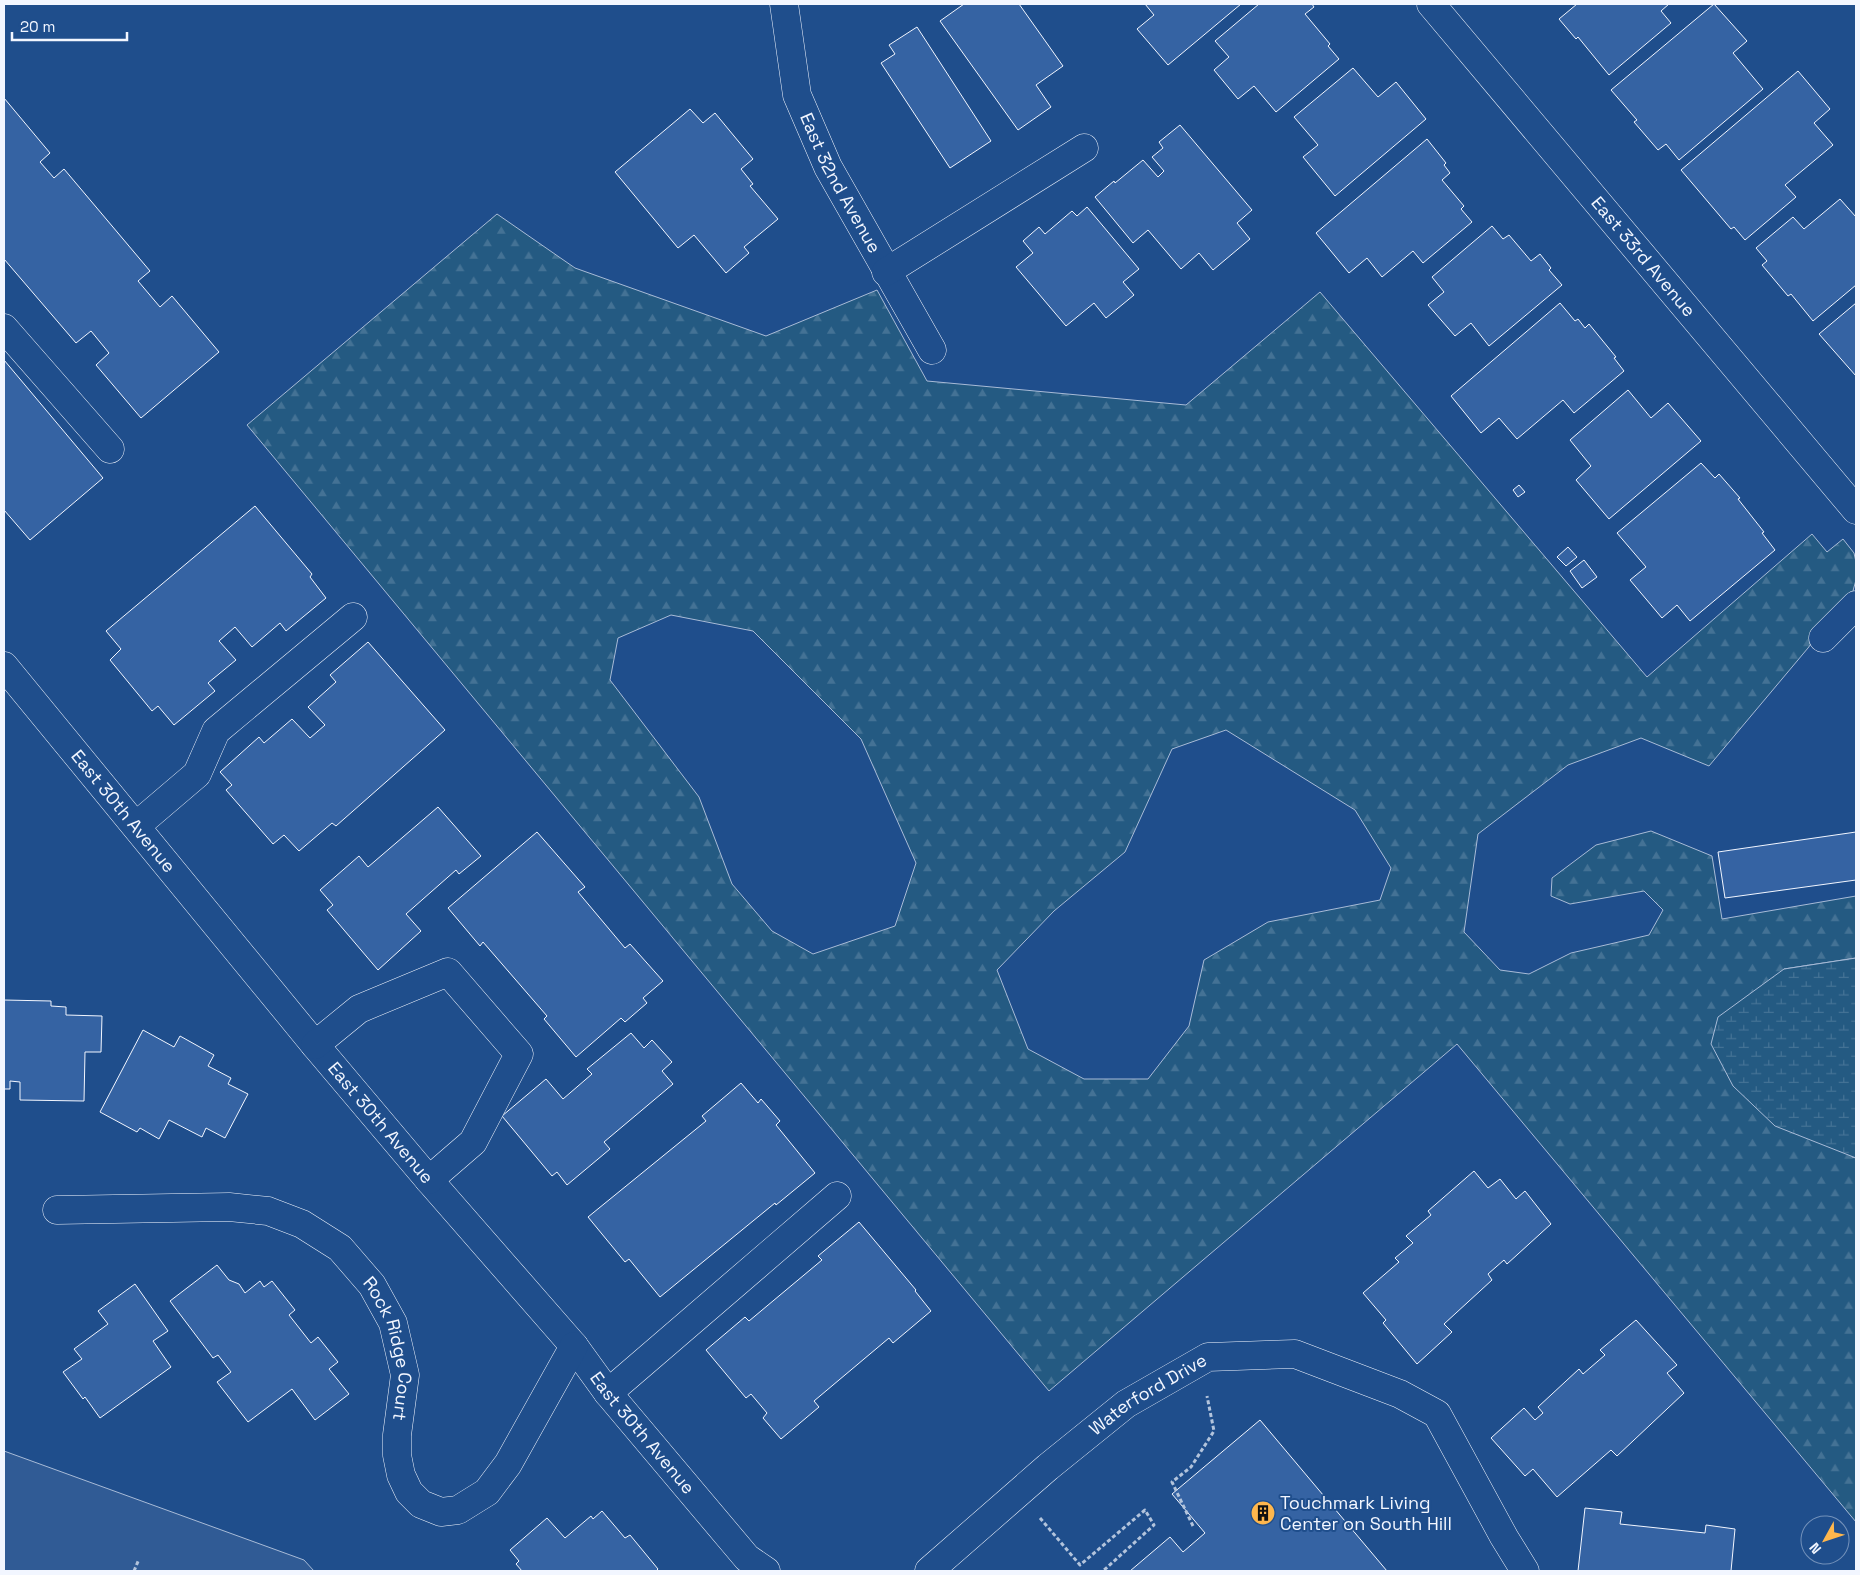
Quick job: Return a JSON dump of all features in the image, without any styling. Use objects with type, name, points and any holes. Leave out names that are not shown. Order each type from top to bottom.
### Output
[{"type":"street","name":"East 32nd Avenue","points":[[784,4],[797,95],[828,167],[932,350]]},
{"type":"street","name":"East 33rd Avenue","points":[[1431,4],[1856,510]]},
{"type":"street","points":[[886,272],[1084,148]]},
{"type":"street","points":[[4,328],[110,449]]},
{"type":"street","points":[[1823,638],[1856,605]]},
{"type":"street","points":[[136,826],[197,774],[216,732],[352,617]]},
{"type":"street","name":"East 30th Avenue","points":[[5,671],[136,826],[315,1045],[429,1180],[574,1346],[608,1393],[747,1558],[766,1571]]},
{"type":"street","points":[[315,1045],[358,1009],[448,972],[506,1039],[518,1054],[473,1142],[429,1180]]},
{"type":"street","points":[[608,1393],[837,1196]]},
{"type":"street","name":"Rock Ridge Court","points":[[56,1210],[229,1207],[268,1211],[302,1224],[340,1248],[372,1285],[393,1323],[405,1375],[397,1435],[400,1475],[409,1492],[421,1504],[441,1512],[458,1510],[486,1492],[508,1464],[574,1346]]},
{"type":"street","name":"Waterford Drive","points":[[929,1571],[1048,1467],[1126,1404],[1208,1357],[1295,1354],[1400,1394],[1437,1414],[1504,1537],[1525,1571]]},
{"type":"path","points":[[1193,1526],[1172,1482],[1191,1467],[1214,1431],[1200,1362]]},
{"type":"path","points":[[1018,1493],[1080,1565],[1145,1510],[1154,1525],[1103,1571]]},
{"type":"path","points":[[134,1571],[139,1559]]},
{"type":"green space","points":[[497,214],[575,268],[766,336],[877,290],[927,381],[1186,405],[1320,292],[1647,677],[1812,534],[1827,552],[1843,539],[1854,553],[1856,562],[1856,580],[1851,598],[1822,629],[1709,766],[1641,738],[1568,765],[1478,834],[1464,932],[1500,970],[1529,974],[1571,953],[1649,935],[1663,910],[1644,891],[1570,904],[1551,896],[1552,878],[1596,845],[1651,831],[1712,856],[1722,919],[1856,896],[1856,958],[1784,969],[1852,1157],[1856,1158],[1856,1522],[1457,1044],[1049,1391],[247,425]],"holes":[[[671,615],[753,631],[861,739],[916,863],[895,926],[813,954],[772,931],[732,884],[699,797],[610,680],[618,638]],[[1226,730],[1355,810],[1391,868],[1380,900],[1268,922],[1204,960],[1189,1026],[1148,1079],[1084,1079],[1028,1049],[997,970],[1054,911],[1125,852],[1172,749]]]},
{"type":"green space","points":[[1856,958],[1856,1158],[1775,1126],[1733,1086],[1711,1044],[1718,1017],[1784,969]]},
{"type":"shaded area","points":[[4,1451],[304,1560],[314,1571],[4,1571]]},
{"type":"building","points":[[964,4],[1019,4],[1063,66],[1036,85],[1051,107],[1018,130],[940,21]]},
{"type":"building","points":[[1145,4],[1241,4],[1168,65],[1137,29],[1154,15]]},
{"type":"building","points":[[1259,4],[1312,4],[1314,7],[1305,14],[1330,44],[1328,46],[1339,59],[1276,112],[1254,86],[1238,99],[1214,70],[1229,57],[1215,41]]},
{"type":"building","points":[[1577,4],[1669,4],[1661,11],[1671,23],[1609,75],[1578,37],[1576,39],[1559,19]]},
{"type":"building","points":[[1714,4],[1747,41],[1733,53],[1763,89],[1679,160],[1666,144],[1658,150],[1634,122],[1637,120],[1611,90]]},
{"type":"building","points":[[917,27],[991,141],[950,168],[881,63],[895,54],[889,45]]},
{"type":"building","points":[[1353,68],[1378,97],[1396,82],[1426,119],[1335,196],[1303,157],[1318,145],[1294,117]]},
{"type":"building","points":[[1798,71],[1830,109],[1814,123],[1833,145],[1785,185],[1796,197],[1745,240],[1734,227],[1731,229],[1681,170]]},
{"type":"building","points":[[4,98],[50,153],[40,162],[54,178],[64,169],[150,271],[138,281],[160,307],[172,296],[219,352],[141,418],[96,365],[109,353],[91,331],[76,343],[4,259]]},
{"type":"building","points":[[690,109],[703,123],[715,113],[753,159],[741,169],[753,184],[750,186],[778,219],[744,247],[749,253],[726,273],[694,235],[678,248],[615,172]]},
{"type":"building","points":[[1180,125],[1252,210],[1237,223],[1250,239],[1213,270],[1199,253],[1181,269],[1148,230],[1133,243],[1095,197],[1143,160],[1158,177],[1164,171],[1152,157],[1163,148],[1159,142]]},
{"type":"building","points":[[1427,139],[1446,163],[1444,165],[1450,173],[1442,180],[1464,206],[1461,209],[1472,222],[1423,263],[1413,251],[1382,277],[1367,258],[1349,273],[1316,233]]},
{"type":"building","points":[[1840,199],[1856,217],[1856,285],[1813,321],[1791,294],[1788,296],[1762,265],[1767,261],[1756,248],[1793,217],[1804,229]]},
{"type":"building","points":[[1087,207],[1139,269],[1123,282],[1134,295],[1106,318],[1094,303],[1066,326],[1016,267],[1033,253],[1023,241],[1039,227],[1045,234],[1072,211],[1077,216]]},
{"type":"building","points":[[1492,226],[1503,239],[1509,235],[1531,261],[1540,254],[1551,268],[1549,270],[1562,285],[1489,346],[1471,323],[1455,336],[1428,305],[1444,292],[1432,277]]},
{"type":"building","points":[[1560,303],[1575,321],[1578,319],[1585,328],[1589,324],[1616,357],[1614,358],[1624,371],[1574,413],[1563,400],[1517,439],[1499,418],[1481,433],[1451,396]]},
{"type":"building","points":[[1856,303],[1856,376],[1819,334]]},
{"type":"building","points":[[4,360],[103,478],[30,540],[4,510]]},
{"type":"building","points":[[1628,390],[1651,418],[1668,403],[1701,441],[1609,519],[1576,480],[1591,466],[1570,440]]},
{"type":"building","points":[[1701,463],[1715,478],[1719,474],[1740,498],[1738,499],[1764,532],[1762,533],[1775,550],[1690,621],[1677,605],[1662,618],[1630,580],[1646,567],[1617,533]]},
{"type":"building","points":[[1519,485],[1525,492],[1518,497],[1513,490]]},
{"type":"building","points":[[255,506],[312,574],[310,577],[326,598],[286,631],[280,623],[252,647],[235,627],[219,641],[236,660],[208,683],[215,691],[174,725],[158,706],[152,711],[110,660],[121,649],[106,631]]},
{"type":"building","points":[[1568,547],[1577,557],[1566,566],[1557,557]]},
{"type":"building","points":[[1584,560],[1597,577],[1582,588],[1570,571]]},
{"type":"building","points":[[368,642],[445,730],[336,826],[332,823],[299,851],[284,835],[273,844],[226,790],[232,785],[220,772],[259,737],[264,743],[292,719],[310,738],[325,725],[308,707],[336,682],[330,675]]},
{"type":"building","points":[[438,807],[481,856],[459,874],[456,870],[406,914],[421,931],[378,970],[327,910],[333,905],[320,890],[359,856],[368,867]]},
{"type":"building","points":[[537,832],[585,887],[578,892],[625,948],[630,944],[663,981],[643,998],[647,1003],[625,1022],[621,1018],[576,1057],[544,1019],[547,1016],[483,942],[480,946],[448,908]]},
{"type":"building","points":[[1856,832],[1856,880],[1725,898],[1718,852]]},
{"type":"building","points":[[4,1000],[51,1001],[51,1006],[66,1007],[66,1015],[102,1016],[101,1052],[85,1052],[84,1101],[20,1100],[20,1082],[10,1081],[10,1089],[4,1089]]},
{"type":"building","points":[[143,1030],[174,1047],[180,1036],[214,1055],[208,1066],[231,1078],[228,1084],[248,1094],[225,1138],[206,1128],[202,1137],[169,1120],[159,1139],[140,1128],[137,1132],[100,1112]]},
{"type":"building","points":[[631,1033],[644,1048],[652,1040],[672,1062],[662,1071],[673,1084],[604,1142],[610,1149],[567,1185],[557,1172],[552,1176],[502,1116],[546,1079],[563,1099],[592,1074],[587,1069]]},
{"type":"building","points":[[741,1083],[758,1103],[761,1099],[780,1121],[776,1125],[815,1173],[776,1205],[775,1203],[660,1297],[629,1259],[625,1262],[588,1217],[706,1121],[702,1116]]},
{"type":"building","points":[[1474,1171],[1488,1188],[1500,1179],[1516,1199],[1525,1191],[1551,1224],[1507,1264],[1504,1260],[1488,1274],[1492,1280],[1444,1324],[1452,1332],[1417,1364],[1383,1323],[1386,1320],[1363,1293],[1399,1262],[1395,1258],[1413,1243],[1406,1236],[1431,1215],[1428,1211]]},
{"type":"building","points":[[859,1222],[916,1290],[931,1311],[893,1343],[889,1338],[814,1401],[819,1407],[781,1439],[763,1418],[767,1413],[751,1394],[746,1398],[706,1350],[745,1317],[749,1321],[822,1260],[818,1256]]},
{"type":"building","points":[[217,1265],[229,1280],[239,1284],[245,1293],[260,1281],[264,1287],[272,1281],[295,1310],[289,1315],[311,1343],[318,1337],[338,1362],[329,1369],[349,1394],[315,1420],[292,1389],[248,1422],[217,1382],[231,1372],[218,1355],[213,1358],[170,1301]]},
{"type":"building","points":[[135,1284],[168,1331],[153,1341],[171,1367],[100,1418],[63,1372],[82,1359],[74,1349],[108,1324],[98,1311]]},
{"type":"building","points":[[1636,1320],[1677,1365],[1667,1373],[1684,1393],[1617,1456],[1611,1450],[1557,1497],[1533,1469],[1525,1476],[1491,1438],[1524,1408],[1535,1420],[1543,1413],[1538,1407],[1579,1369],[1583,1374],[1605,1355],[1600,1350]]},
{"type":"building","name":"Touchmark Living Center on South Hill","points":[[1260,1420],[1387,1571],[1130,1571],[1170,1537],[1183,1552],[1205,1533],[1172,1494]]},
{"type":"building","points":[[1585,1508],[1622,1512],[1620,1524],[1705,1533],[1706,1525],[1735,1529],[1731,1571],[1578,1571]]},
{"type":"building","points":[[602,1511],[625,1538],[630,1535],[658,1569],[656,1571],[522,1571],[516,1564],[519,1561],[510,1550],[547,1518],[565,1538],[591,1516],[593,1519]]},
{"type":"place","name":"Touchmark Living Center on South Hill","points":[[1263,1513]]}]
